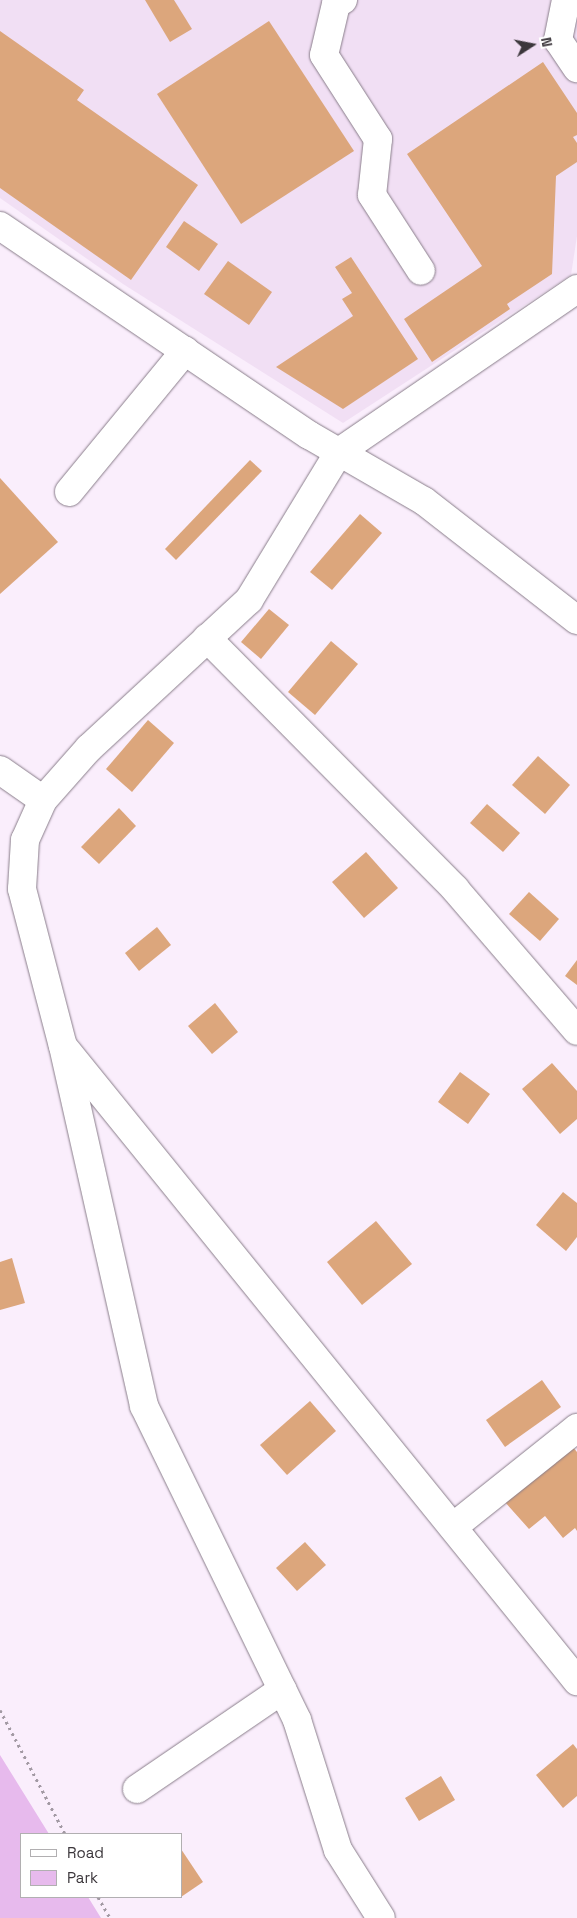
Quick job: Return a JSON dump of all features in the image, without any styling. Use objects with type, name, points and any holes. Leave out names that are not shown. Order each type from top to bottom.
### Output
[{"type":"street","points":[[343,0],[336,4],[324,55],[378,139],[372,195],[421,271]]},
{"type":"street","points":[[566,0],[558,40],[577,68]]},
{"type":"street","points":[[0,226],[309,435],[424,501],[577,620]]},
{"type":"street","points":[[381,1918],[338,1850],[297,1720],[144,1406],[63,1046],[22,888],[25,840],[43,800],[89,748],[249,600],[339,452],[577,289]]},
{"type":"street","points":[[69,492],[185,351]]},
{"type":"street","points":[[207,638],[455,889],[577,1031]]},
{"type":"street","points":[[0,770],[43,800]]},
{"type":"street","points":[[63,1046],[577,1681]]},
{"type":"street","points":[[453,1527],[577,1428]]},
{"type":"street","points":[[138,1789],[282,1690]]},
{"type":"path","points":[[0,1710],[63,1833]]},
{"type":"path","points":[[99,1898],[110,1918]]},
{"type":"shaded area","points":[[0,0],[577,0],[577,236],[571,275],[343,423],[123,284],[0,198]]},
{"type":"green space","points":[[0,1755],[48,1833],[20,1833],[20,1898],[89,1898],[101,1918],[0,1918]]},
{"type":"building","points":[[145,0],[174,0],[192,29],[170,42]]},
{"type":"building","points":[[269,21],[354,151],[241,224],[157,94]]},
{"type":"building","points":[[0,31],[84,90],[77,100],[198,185],[131,280],[0,188]]},
{"type":"building","points":[[543,62],[577,113],[577,135],[573,137],[577,143],[577,162],[556,176],[552,274],[507,304],[510,309],[432,362],[404,319],[482,266],[407,154]]},
{"type":"building","points":[[184,221],[218,244],[199,271],[166,247]]},
{"type":"building","points":[[351,257],[418,359],[343,409],[276,367],[353,316],[342,299],[352,293],[335,267]]},
{"type":"building","points":[[228,261],[272,292],[249,325],[204,294]]},
{"type":"building","points":[[250,460],[262,471],[176,560],[165,549]]},
{"type":"building","points":[[0,478],[58,542],[0,594]]},
{"type":"building","points":[[360,514],[382,533],[332,590],[310,572]]},
{"type":"building","points":[[269,609],[289,625],[261,659],[241,642]]},
{"type":"building","points":[[331,641],[358,664],[315,715],[288,692]]},
{"type":"building","points":[[148,720],[174,743],[132,792],[106,769]]},
{"type":"building","points":[[538,756],[570,785],[545,814],[512,785]]},
{"type":"building","points":[[487,804],[520,833],[503,852],[470,823]]},
{"type":"building","points":[[119,808],[136,826],[99,864],[81,847]]},
{"type":"building","points":[[366,852],[398,888],[364,918],[332,882]]},
{"type":"building","points":[[529,892],[559,919],[540,941],[509,914]]},
{"type":"building","points":[[157,927],[171,945],[139,971],[125,953]]},
{"type":"building","points":[[577,960],[577,985],[565,976]]},
{"type":"building","points":[[215,1003],[238,1032],[212,1054],[188,1026]]},
{"type":"building","points":[[552,1063],[577,1091],[577,1119],[560,1134],[522,1089]]},
{"type":"building","points":[[460,1072],[490,1094],[468,1124],[438,1102]]},
{"type":"building","points":[[563,1192],[577,1203],[577,1237],[566,1251],[536,1225]]},
{"type":"building","points":[[376,1221],[412,1264],[362,1305],[327,1262]]},
{"type":"building","points":[[12,1258],[25,1303],[0,1310],[0,1262]]},
{"type":"building","points":[[542,1380],[561,1407],[505,1447],[486,1420]]},
{"type":"building","points":[[310,1401],[336,1431],[287,1475],[260,1445]]},
{"type":"building","points":[[572,1446],[577,1452],[577,1531],[575,1528],[563,1538],[545,1516],[529,1529],[505,1502]]},
{"type":"building","points":[[305,1542],[326,1565],[297,1591],[276,1568]]},
{"type":"building","points":[[573,1744],[577,1749],[577,1796],[563,1808],[536,1775]]},
{"type":"building","points":[[441,1776],[455,1800],[419,1821],[405,1798]]},
{"type":"building","points":[[182,1850],[203,1882],[182,1896]]}]
